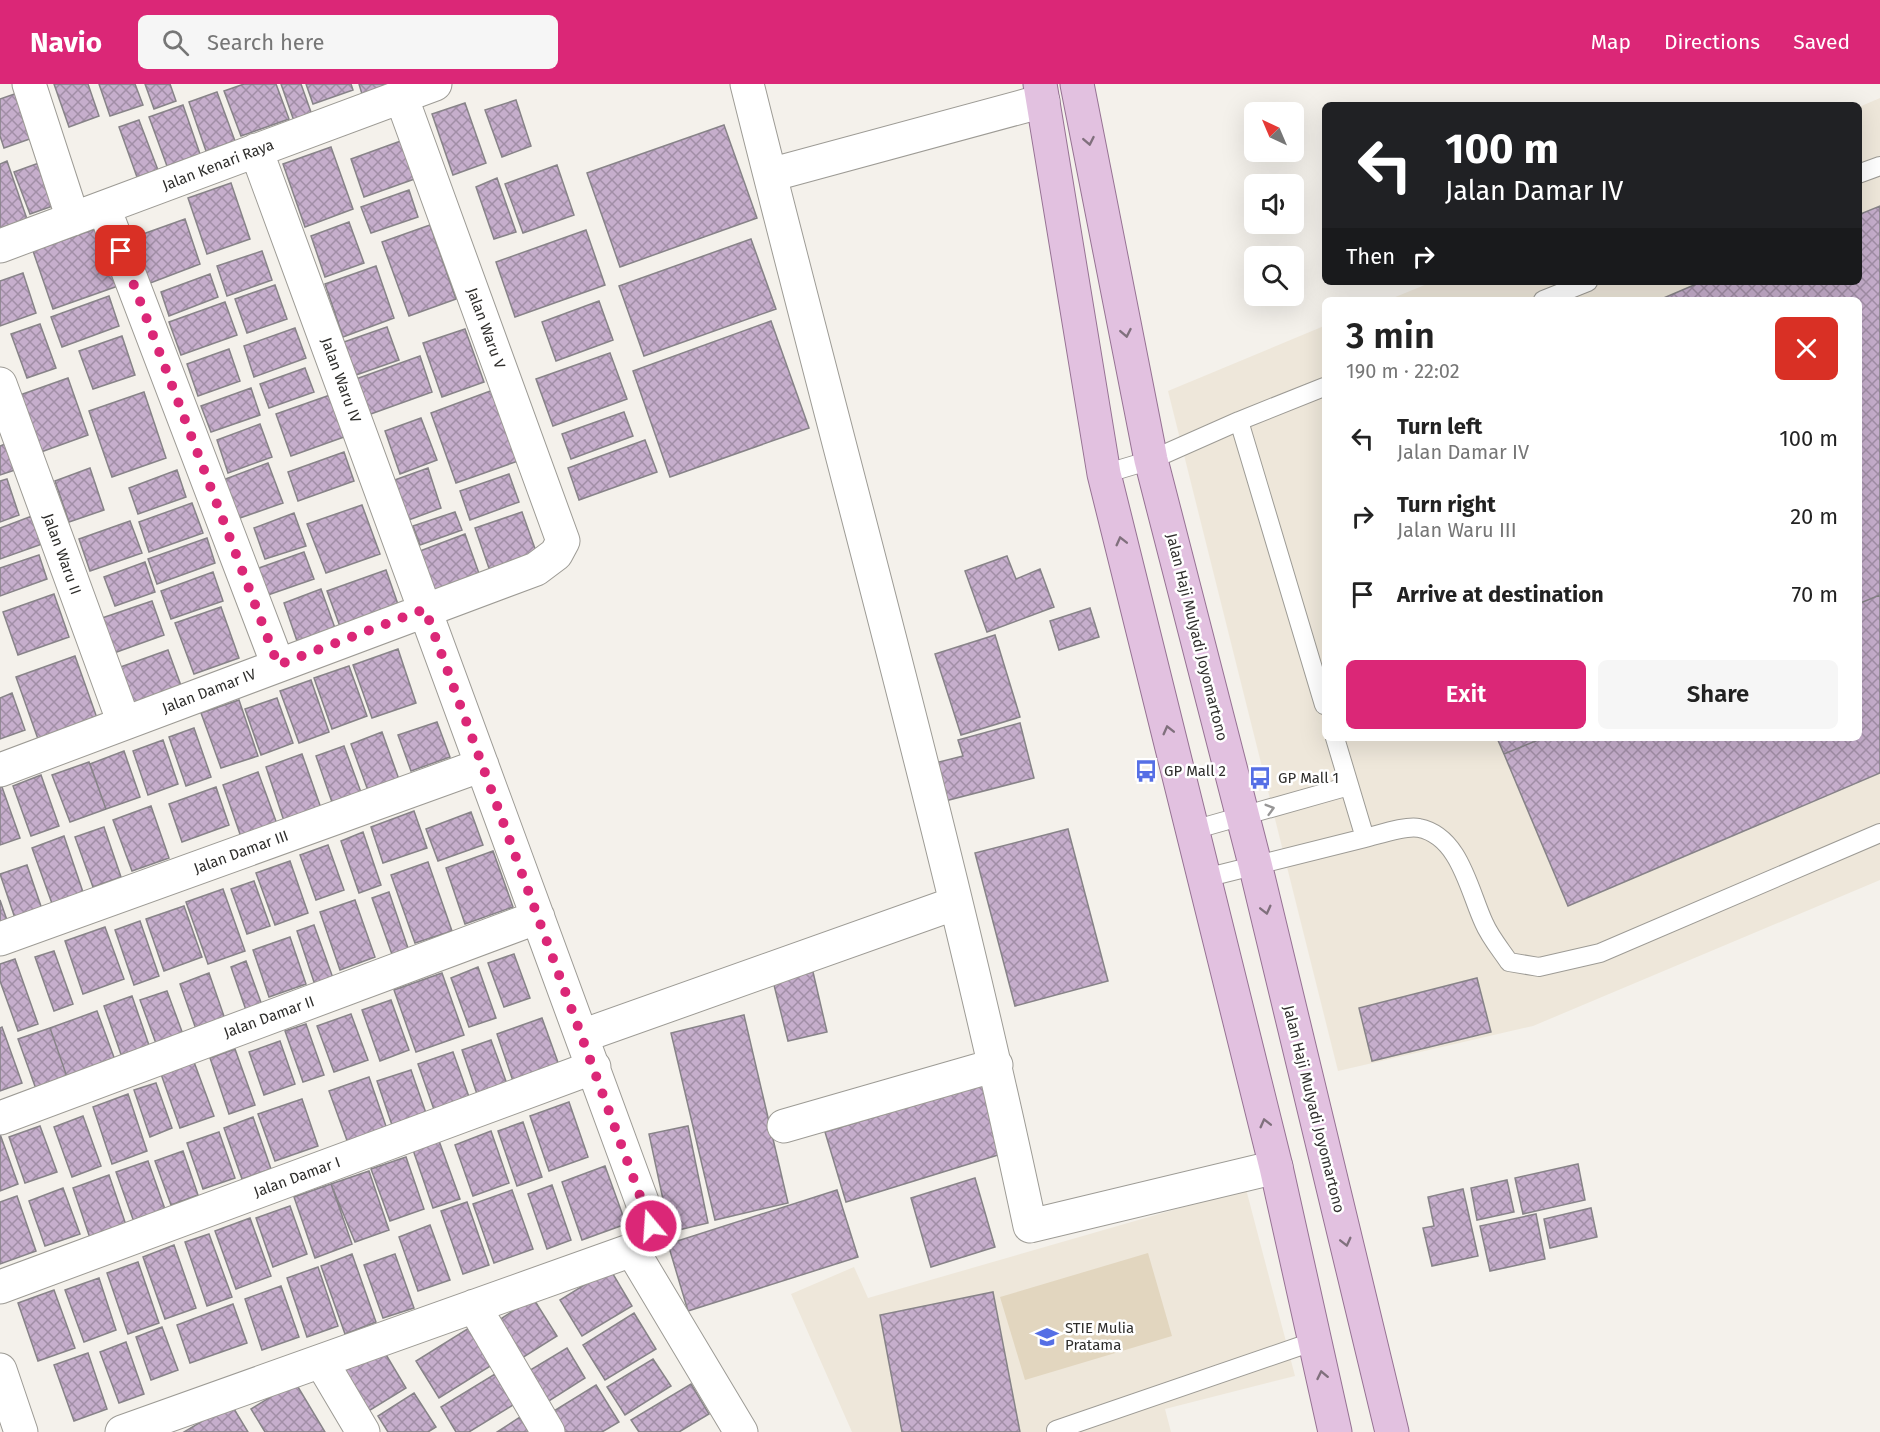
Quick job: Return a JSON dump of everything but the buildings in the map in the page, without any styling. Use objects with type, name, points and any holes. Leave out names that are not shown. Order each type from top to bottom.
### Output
[{"type":"main road","name":"Jalan Haji Mulyadi Joyomartono","points":[[1077,84],[1151,460],[1255,864],[1392,1432]]},
{"type":"main road","points":[[1042,92],[1104,474],[1276,1167],[1335,1432]]},
{"type":"street","points":[[30,84],[73,219]]},
{"type":"street","name":"Jalan Kenari Raya","points":[[0,246],[435,84]]},
{"type":"street","points":[[747,84],[956,903],[996,1065],[1030,1226],[1276,1167]]},
{"type":"street","points":[[770,175],[1042,92]]},
{"type":"street","name":"Jalan Waru V","points":[[401,96],[563,540],[560,550],[552,558]]},
{"type":"street","name":"Jalan Waru IV","points":[[256,150],[650,1222],[651,1226],[647,1235],[632,1250]]},
{"type":"street","points":[[104,208],[278,665]]},
{"type":"street","name":"Jalan Waru II","points":[[0,384],[124,723]]},
{"type":"street","name":"Jalan Damar IV","points":[[0,770],[536,569],[552,558]]},
{"type":"street","name":"Jalan Damar III","points":[[0,939],[482,765]]},
{"type":"street","points":[[582,1036],[956,903]]},
{"type":"street","name":"Jalan Damar II","points":[[0,1118],[538,917]]},
{"type":"street","points":[[784,1126],[996,1065]]},
{"type":"street","name":"Jalan Damar I","points":[[0,1287],[594,1067]]},
{"type":"street","points":[[122,1432],[159,1426],[321,1361],[632,1250],[741,1432]]},
{"type":"street","points":[[474,1306],[548,1432]]},
{"type":"street","points":[[321,1361],[363,1432]]},
{"type":"street","points":[[0,1370],[21,1432]]},
{"type":"lane","points":[[1862,172],[1880,165]]},
{"type":"lane","points":[[1550,297],[1580,285]]},
{"type":"lane","points":[[1104,474],[1151,460],[1322,388]]},
{"type":"lane","points":[[1239,421],[1322,698]]},
{"type":"lane","points":[[1336,741],[1365,838]]},
{"type":"lane","points":[[1193,830],[1349,786]]},
{"type":"lane","points":[[1205,878],[1255,864],[1416,827],[1436,835],[1456,856],[1485,926],[1509,962],[1539,967],[1600,953],[1880,833]]},
{"type":"lane","points":[[1056,1431],[1315,1341]]},
{"type":"shaded area","points":[[1880,98],[1880,880],[1533,1026],[1338,1071],[1168,391],[1322,327],[1322,741],[1862,741],[1862,297],[1395,297],[1425,285],[1862,285],[1862,106]]},
{"type":"shaded area","name":"STIE Mulia Pratama","points":[[1246,1189],[1295,1376],[1165,1409],[1171,1432],[852,1432],[791,1294],[854,1267],[868,1298]]},
{"type":"shaded area","points":[[1148,1253],[1172,1336],[1025,1380],[1000,1297]]},
{"type":"place","name":"GP Mall 2","points":[[1146,771]]},
{"type":"place","name":"GP Mall 1","points":[[1260,778]]},
{"type":"place","name":"STIE Mulia Pratama","points":[[1047,1337]]},
{"type":"route","points":[[121,251],[278,665],[425,609],[651,1226]]}]
